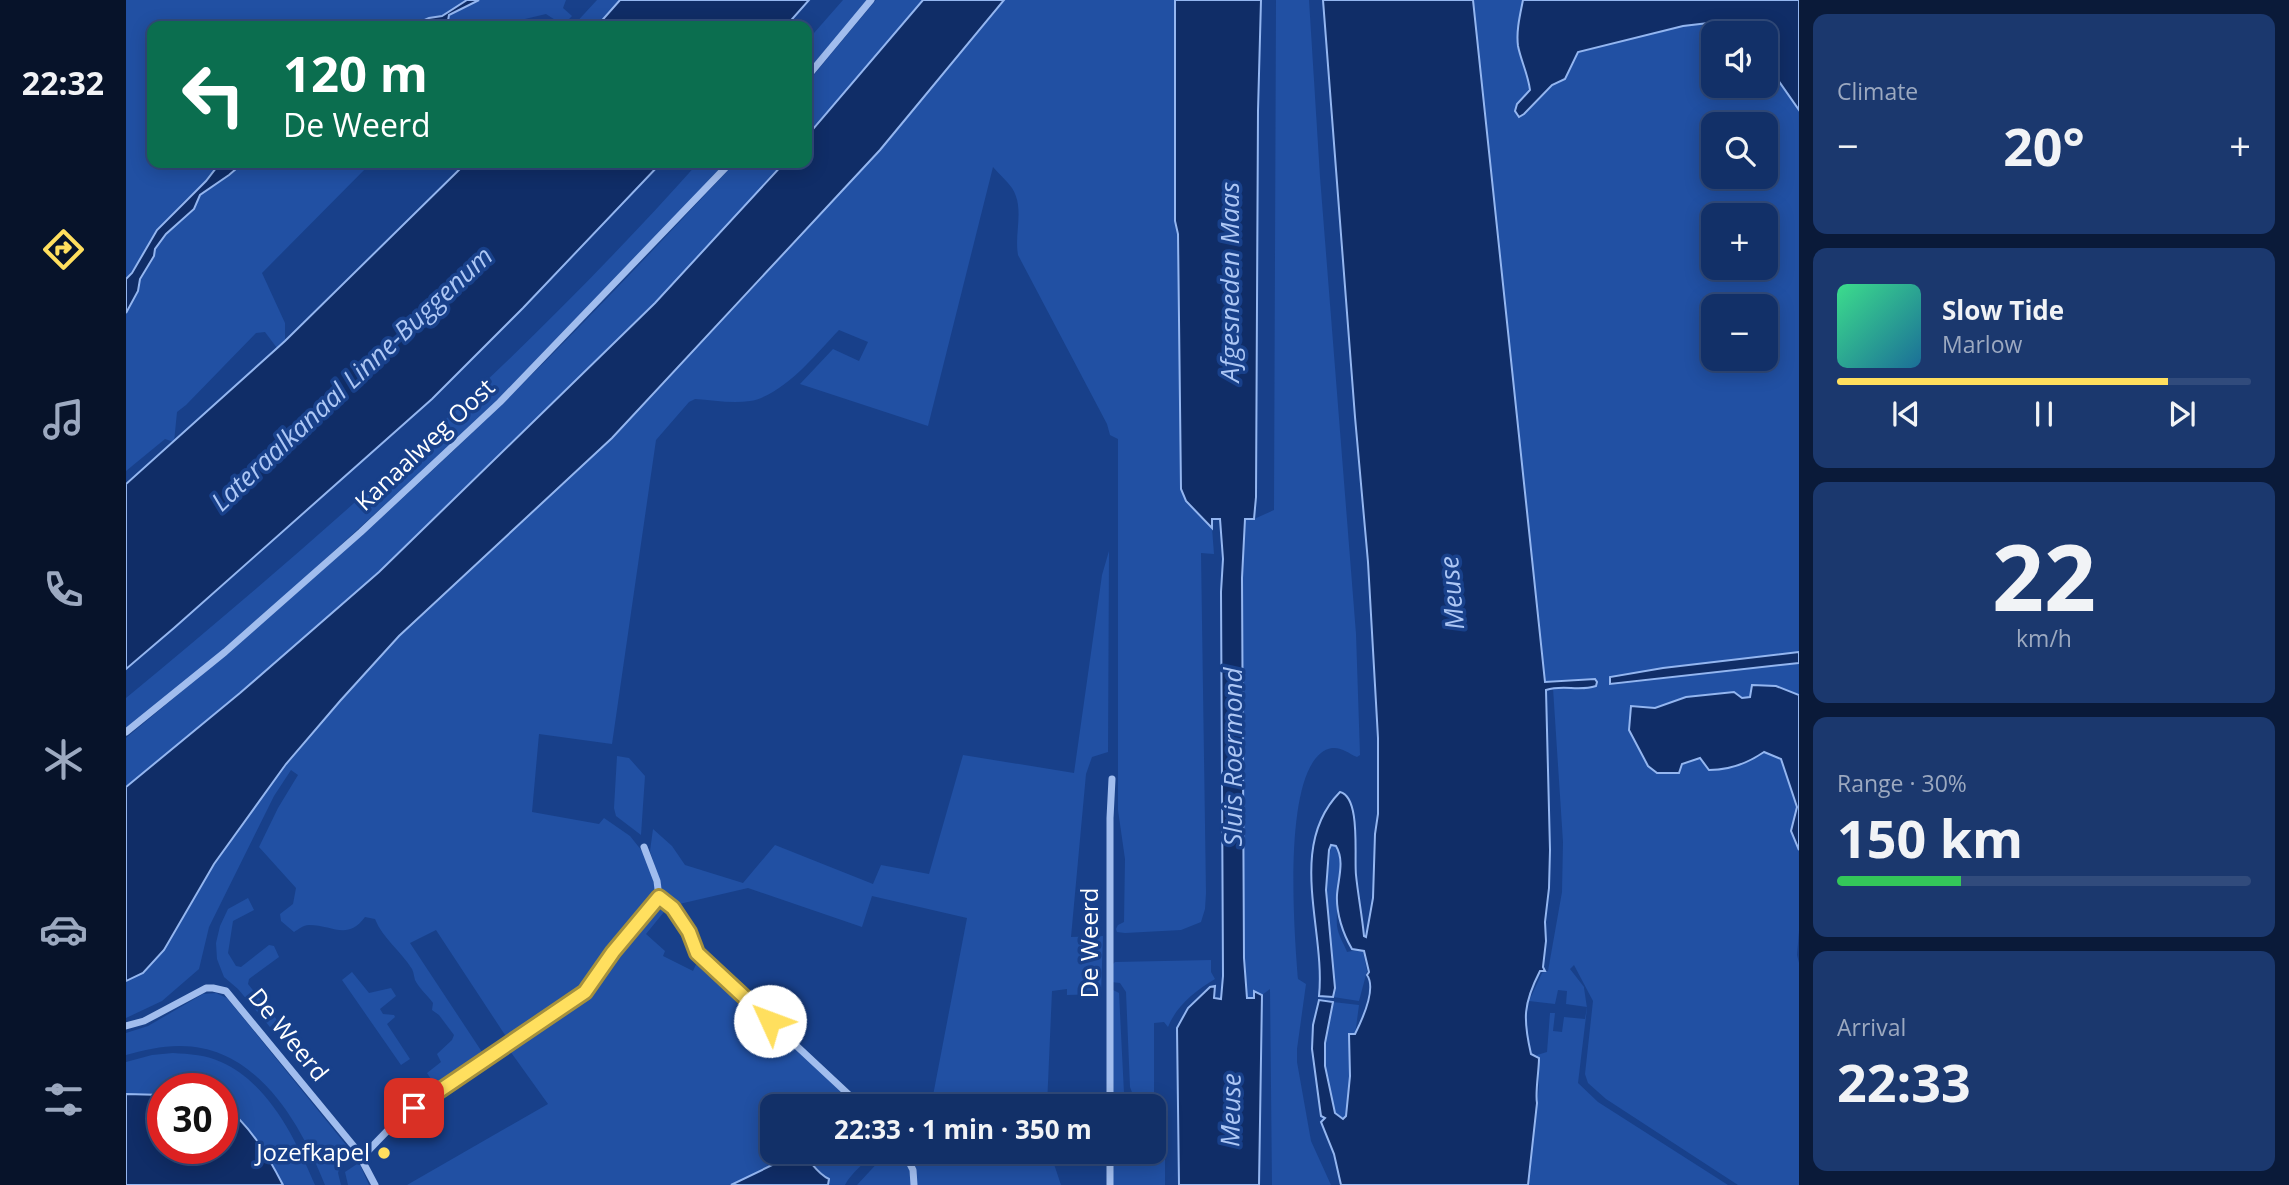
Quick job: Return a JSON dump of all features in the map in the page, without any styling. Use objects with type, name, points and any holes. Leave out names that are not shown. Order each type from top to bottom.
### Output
[{"type":"street","points":[[812,72],[871,0]]},
{"type":"street","name":"Kanaalweg Oost","points":[[126,732],[236,643],[361,533],[500,402],[725,168]]},
{"type":"street","name":"De Weerd","points":[[1110,1094],[1112,779]]},
{"type":"street","points":[[644,846],[657,881],[659,897],[673,908],[689,932],[697,953],[848,1094]]},
{"type":"street","points":[[362,1157],[414,1108],[585,992],[613,952],[659,897]]},
{"type":"street","name":"De Weerd","points":[[126,1026],[144,1021],[206,988],[226,991],[362,1157],[375,1185]]},
{"type":"street","points":[[910,1164],[914,1185]]},
{"type":"street","points":[[1110,1164],[1110,1185]]},
{"type":"shaded area","points":[[126,0],[467,0],[442,16],[422,21],[147,21],[147,168],[216,168],[181,204],[126,279]]},
{"type":"shaded area","points":[[479,0],[566,0],[563,8],[572,16],[567,21],[557,21],[546,14],[516,21],[448,21],[449,16]]},
{"type":"shaded area","points":[[597,0],[620,0],[601,21],[578,21]]},
{"type":"shaded area","points":[[843,0],[867,0],[812,66],[812,35]]},
{"type":"shaded area","points":[[876,0],[923,0],[812,130],[812,77]]},
{"type":"shaded area","points":[[1004,0],[1175,0],[1175,221],[1178,234],[1181,489],[1186,501],[1212,528],[1214,554],[1201,553],[1206,893],[1201,922],[1181,930],[1125,933],[1117,932],[1116,929],[1124,922],[1125,859],[1118,810],[1118,439],[1110,435],[1107,424],[1018,255],[1019,212],[1016,196],[1010,185],[993,167],[928,426],[800,384],[833,349],[859,361],[868,342],[839,330],[799,372],[775,391],[743,402],[695,399],[689,402],[656,440],[612,744],[539,734],[532,812],[599,824],[604,818],[630,836],[642,851],[650,866],[656,892],[654,899],[587,982],[507,1038],[436,930],[410,943],[484,1055],[437,1088],[427,1073],[441,1062],[437,1054],[454,1035],[432,1010],[433,1003],[415,980],[412,969],[375,919],[365,917],[346,930],[309,925],[294,932],[281,921],[280,914],[293,904],[296,888],[259,847],[298,775],[291,770],[274,796],[209,927],[199,969],[162,1001],[126,1018],[126,981],[143,973],[164,950],[214,864],[286,763],[399,636],[612,438],[880,150]]},
{"type":"shaded area","points":[[1276,0],[1309,0],[1320,177],[1356,634],[1360,755],[1357,757],[1342,749],[1332,748],[1315,759],[1304,782],[1297,815],[1294,852],[1293,891],[1298,979],[1306,984],[1297,1062],[1311,1141],[1331,1185],[1272,1185],[1270,989],[1262,995],[1254,991],[1254,998],[1247,999],[1244,976],[1242,559],[1245,518],[1254,519],[1274,510]]},
{"type":"shaded area","points":[[1473,0],[1523,0],[1518,40],[1530,90],[1517,104],[1524,114],[1552,85],[1565,79],[1578,52],[1701,24],[1701,98],[1778,98],[1778,80],[1799,110],[1799,652],[1610,677],[1611,684],[1799,663],[1799,695],[1776,686],[1752,685],[1750,697],[1742,698],[1733,692],[1686,697],[1655,708],[1632,706],[1682,764],[1700,758],[1709,770],[1724,769],[1745,763],[1764,752],[1781,759],[1797,807],[1791,831],[1799,850],[1799,1185],[1738,1185],[1606,1099],[1588,1083],[1585,1074],[1593,1001],[1574,965],[1570,969],[1584,987],[1587,1007],[1566,1004],[1567,991],[1558,990],[1555,1004],[1529,1001],[1542,973],[1548,971],[1562,892],[1563,842],[1553,688],[1583,690],[1594,679],[1545,682]]},
{"type":"shaded area","points":[[237,168],[366,168],[262,273],[285,323],[285,341],[277,348],[265,332],[256,333],[177,412],[174,442],[165,439],[126,471],[126,313],[138,291],[139,279],[166,234],[194,209],[200,195]]},
{"type":"shaded area","points":[[693,168],[721,168],[485,413],[274,606],[126,729],[126,698],[276,572],[422,441],[494,374],[632,235]]},
{"type":"shaded area","points":[[730,168],[779,168],[655,303],[379,572],[240,693],[126,787],[126,738],[391,509],[509,397]]},
{"type":"shaded area","points":[[1109,551],[1108,752],[1092,757],[1086,774],[1071,937],[1103,936],[1101,994],[1067,995],[1067,989],[1052,991],[1048,1094],[933,1094],[967,918],[872,896],[862,927],[748,888],[675,905],[663,893],[650,851],[653,829],[672,846],[685,865],[743,883],[775,845],[873,884],[881,865],[929,874],[963,755],[1074,773],[1102,575]]},
{"type":"shaded area","points":[[617,756],[629,758],[645,776],[641,835],[616,816],[614,808]]},
{"type":"shaded area","points":[[1331,845],[1336,846],[1341,864],[1338,929],[1347,952],[1363,952],[1367,971],[1359,1001],[1333,997],[1326,890]]},
{"type":"shaded area","points":[[248,898],[254,910],[233,921],[228,953],[236,966],[241,967],[269,945],[274,946],[279,957],[249,979],[248,984],[277,1020],[270,1027],[238,989],[224,977],[217,959],[216,943],[228,909]]},
{"type":"shaded area","points":[[662,904],[668,907],[646,934],[665,951],[663,956],[693,971],[699,958],[702,964],[845,1094],[760,1094],[760,1164],[797,1164],[731,1185],[407,1185],[548,1104],[510,1051],[511,1047],[587,994]]},
{"type":"shaded area","points":[[1211,960],[1211,972],[1215,979],[1187,999],[1168,1027],[1164,1022],[1154,1023],[1154,1094],[1133,1094],[1130,1087],[1126,992],[1120,983],[1111,982],[1115,962]]},
{"type":"shaded area","points":[[352,972],[369,993],[391,988],[396,996],[380,1009],[383,1014],[395,1017],[387,1024],[410,1059],[401,1065],[342,980]]},
{"type":"shaded area","points":[[1111,989],[1119,993],[1124,1094],[1112,1094]]},
{"type":"shaded area","points":[[216,993],[227,998],[355,1156],[340,1166],[338,1173],[341,1185],[325,1185],[288,1113],[272,1092],[231,1058],[206,1049],[179,1046],[126,1055],[126,1033],[148,1026],[203,994]]},
{"type":"shaded area","points":[[1333,1002],[1359,1005],[1355,1035],[1349,1035],[1350,1076],[1346,1116],[1342,1119],[1335,1113],[1325,1066],[1325,1043]]},
{"type":"shaded area","points":[[1587,1007],[1578,1083],[1598,1102],[1728,1185],[1528,1185],[1539,1087],[1537,1055],[1547,1052],[1550,1013],[1555,1013],[1553,1031],[1562,1032],[1564,1017],[1585,1019]]},
{"type":"shaded area","points":[[152,1055],[198,1055],[238,1071],[267,1098],[279,1114],[315,1185],[283,1185],[257,1141],[238,1118],[238,1073],[147,1073],[147,1095],[126,1094],[126,1062]]},
{"type":"shaded area","points":[[357,1164],[360,1165],[369,1185],[348,1185],[345,1172]]},
{"type":"shaded area","points":[[813,1164],[862,1164],[845,1185],[828,1185],[829,1179],[817,1173]]},
{"type":"shaded area","points":[[876,1164],[1054,1164],[1061,1185],[857,1185]]},
{"type":"shaded area","points":[[1113,1164],[1165,1164],[1165,1185],[1113,1185]]},
{"type":"water","points":[[467,0],[479,0],[449,15],[448,21],[422,21],[442,16]]},
{"type":"water","points":[[620,0],[809,0],[790,21],[601,21]]},
{"type":"water","points":[[923,0],[1004,0],[880,150],[612,438],[399,636],[340,701],[286,764],[214,864],[164,950],[143,973],[126,981],[126,787],[240,693],[379,572],[655,303],[779,168],[812,168],[812,130]]},
{"type":"water","points":[[1175,0],[1261,0],[1256,497],[1254,519],[1245,519],[1242,578],[1244,958],[1247,998],[1254,998],[1254,991],[1262,995],[1259,1185],[1179,1185],[1177,1028],[1188,1008],[1210,987],[1215,986],[1214,998],[1221,999],[1223,976],[1223,559],[1220,519],[1212,519],[1212,528],[1186,501],[1181,489],[1178,234],[1175,221]]},
{"type":"water","name":"Meuse","points":[[1323,0],[1473,0],[1545,682],[1595,679],[1597,682],[1596,686],[1589,688],[1546,690],[1549,888],[1545,922],[1545,971],[1540,971],[1534,983],[1526,1012],[1531,1054],[1539,1058],[1528,1185],[1341,1185],[1334,1154],[1321,1122],[1325,1118],[1321,1116],[1312,1049],[1313,1025],[1319,1000],[1333,1002],[1325,1043],[1325,1066],[1335,1113],[1343,1119],[1346,1116],[1350,1076],[1349,1034],[1355,1034],[1358,1028],[1367,1004],[1370,981],[1364,951],[1352,949],[1341,923],[1337,902],[1340,858],[1336,846],[1331,845],[1326,890],[1335,988],[1333,997],[1319,996],[1320,971],[1311,863],[1315,838],[1324,814],[1340,792],[1347,796],[1354,815],[1356,875],[1366,937],[1373,898],[1378,814],[1378,738],[1368,562]]},
{"type":"water","points":[[1523,0],[1799,0],[1799,110],[1778,80],[1778,21],[1701,21],[1701,24],[1578,52],[1565,79],[1552,85],[1519,117],[1515,111],[1517,104],[1530,90],[1519,52],[1519,23]]},
{"type":"water","points":[[216,168],[237,168],[200,195],[194,209],[166,234],[155,249],[126,313],[126,279],[157,230]]},
{"type":"water","name":"Lateraalkanaal Linne-Buggenum","points":[[461,168],[656,168],[432,399],[126,669],[126,484],[285,341]]},
{"type":"water","points":[[1799,652],[1799,663],[1610,684],[1610,677],[1663,668]]},
{"type":"water","points":[[1752,685],[1776,686],[1799,695],[1799,850],[1791,831],[1797,807],[1781,759],[1764,752],[1738,765],[1709,770],[1700,758],[1682,764],[1679,773],[1657,773],[1648,766],[1629,730],[1631,706],[1655,708],[1686,697],[1734,692],[1742,698],[1750,697]]},
{"type":"water","points":[[126,1094],[147,1095],[147,1164],[238,1164],[238,1118],[257,1141],[283,1185],[126,1185]]},
{"type":"water","points":[[774,1164],[812,1164],[829,1179],[828,1185],[731,1185]]},
{"type":"place","name":"Jozefkapel","points":[[384,1153]]},
{"type":"route","points":[[414,1108],[585,992],[613,952],[659,897],[673,908],[689,932],[697,953],[770,1021]]},
{"type":"water label","name":"Afgesneden Maas","points":[[1230,282]]},
{"type":"water label","name":"Sluis Roermond","points":[[1233,757]]}]
